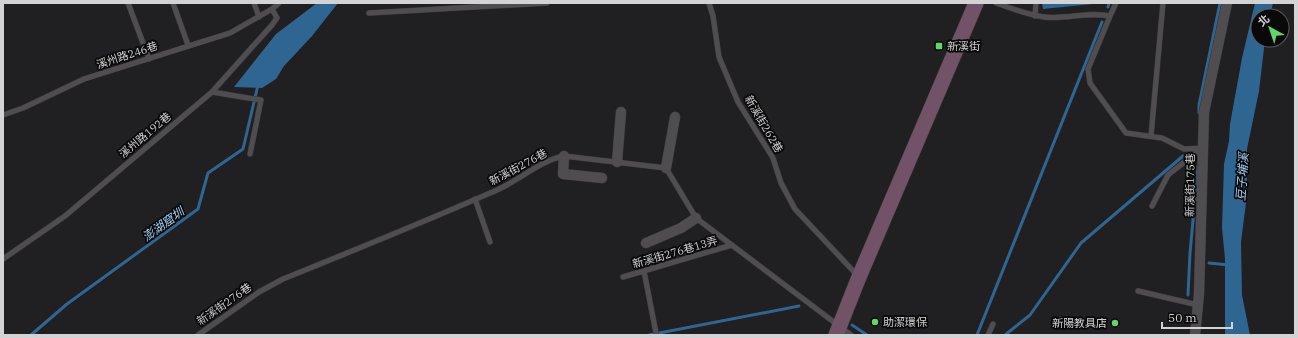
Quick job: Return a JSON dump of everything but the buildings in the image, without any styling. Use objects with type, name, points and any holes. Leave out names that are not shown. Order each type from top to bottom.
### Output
[{"type":"street","points":[[842,332],[859,277],[976,3]]},
{"type":"street","points":[[1203,148],[1204,112],[1227,3]]},
{"type":"street","points":[[617,162],[621,112]]},
{"type":"street","points":[[666,168],[675,117]]},
{"type":"street","name":"新溪街175巷","points":[[1195,335],[1198,305],[1203,148]]},
{"type":"street","points":[[564,156],[563,174],[602,178]]},
{"type":"street","points":[[646,243],[681,228],[696,218]]},
{"type":"lane","points":[[128,3],[149,59]]},
{"type":"lane","points":[[173,3],[188,46]]},
{"type":"lane","points":[[254,3],[259,17]]},
{"type":"lane","name":"溪州路246巷","points":[[3,116],[84,79],[230,34],[272,9],[279,3]]},
{"type":"lane","points":[[370,14],[547,3]]},
{"type":"lane","name":"新溪街262巷","points":[[709,3],[713,16],[719,57],[738,102],[773,158],[781,183],[795,208],[859,277]]},
{"type":"lane","points":[[996,3],[1045,18],[1069,17],[1096,13],[1110,16]]},
{"type":"lane","points":[[1035,16],[1036,3]]},
{"type":"lane","name":"新溪街175巷","points":[[1116,3],[1088,69],[1090,83],[1126,132],[1162,138],[1184,149],[1203,148]]},
{"type":"lane","points":[[1151,136],[1163,3]]},
{"type":"lane","name":"溪州路192巷","points":[[3,259],[65,216],[212,92],[272,25],[277,18],[272,9]]},
{"type":"lane","points":[[212,92],[261,100],[250,154]]},
{"type":"lane","points":[[1152,206],[1168,175],[1203,148]]},
{"type":"lane","name":"新溪街276巷","points":[[198,335],[259,292],[283,279],[443,214],[499,189],[553,158],[564,156],[666,168]]},
{"type":"lane","points":[[666,168],[696,218],[842,332]]},
{"type":"lane","points":[[475,199],[490,242]]},
{"type":"lane","name":"新溪街276巷13弄","points":[[623,277],[732,245]]},
{"type":"lane","points":[[644,271],[656,333]]},
{"type":"lane","points":[[1138,291],[1198,305]]},
{"type":"lane","points":[[988,335],[993,324]]},
{"type":"water","points":[[317,3],[338,3],[312,36],[284,66],[276,79],[262,88],[234,87],[276,34]]},
{"type":"water","points":[[1042,3],[1103,3],[1043,9]]},
{"type":"water","name":"豆子埔溪","points":[[1255,3],[1273,3],[1272,8],[1254,8]]},
{"type":"water","name":"豆子埔溪","points":[[1250,24],[1250,48],[1264,48],[1259,91],[1247,149],[1247,195],[1241,242],[1242,295],[1250,335],[1225,335],[1225,259],[1222,228],[1224,164],[1242,58]]},
{"type":"waterway","points":[[1108,7],[1109,3]]},
{"type":"waterway","points":[[1199,113],[1199,105],[1220,3]]},
{"type":"waterway","points":[[977,335],[1102,22]]},
{"type":"waterway","name":"澎湖窟圳","points":[[31,335],[67,304],[198,209],[208,173],[243,149],[258,85]]},
{"type":"waterway","points":[[1005,335],[1030,315],[1081,243],[1183,156]]},
{"type":"waterway","points":[[1188,295],[1190,253],[1198,166]]},
{"type":"waterway","points":[[1209,263],[1229,265]]},
{"type":"waterway","points":[[649,335],[799,306]]},
{"type":"waterway","points":[[852,325],[867,335]]},
{"type":"place","name":"新溪街","points":[[939,46]]},
{"type":"place","name":"助潔環保","points":[[875,322]]},
{"type":"place","name":"新陽教具店","points":[[1115,323]]}]
